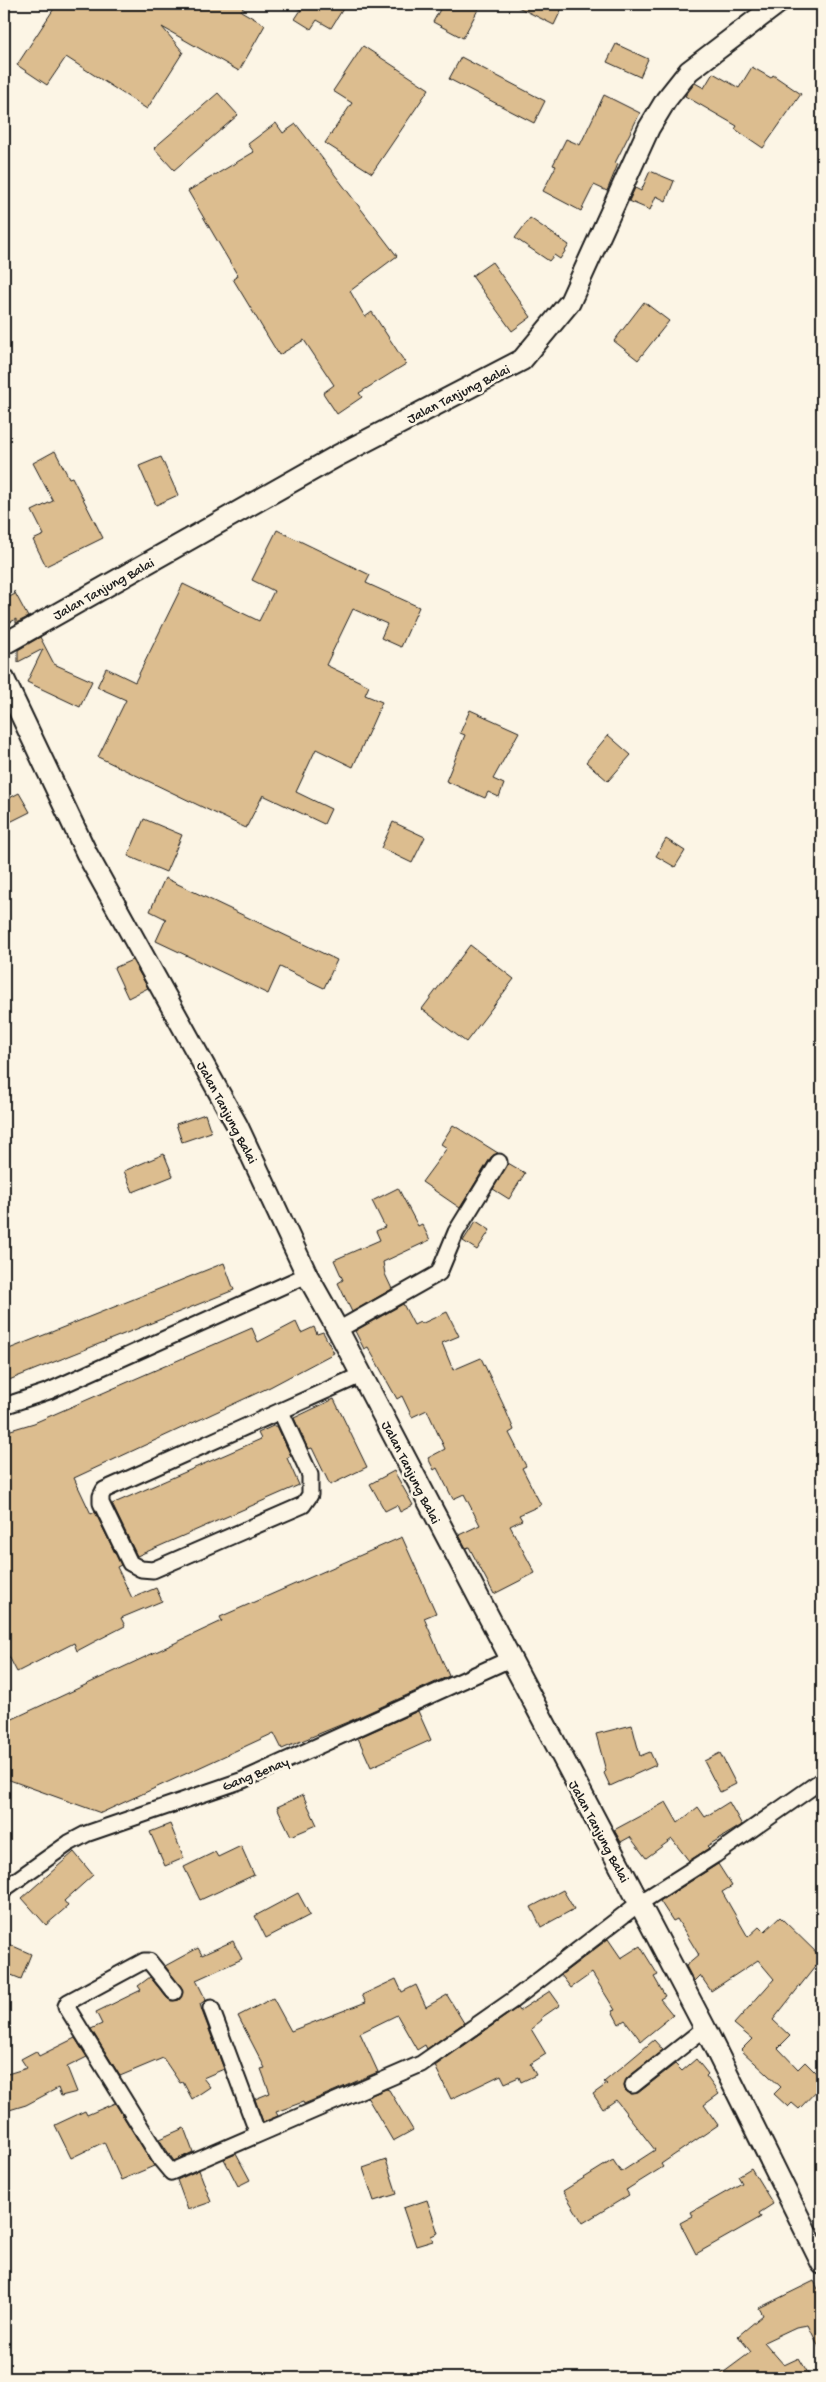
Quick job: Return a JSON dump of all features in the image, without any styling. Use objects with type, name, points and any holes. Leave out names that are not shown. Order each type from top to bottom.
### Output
[{"type":"street","name":"Jalan Tanjung Balai","points":[[4,644],[337,456],[522,360],[570,302],[649,128],[666,100],[689,71],[777,4]]},
{"type":"street","name":"Jalan Tanjung Balai","points":[[4,680],[87,854],[237,1125],[307,1275],[338,1330],[638,1904],[705,2028],[822,2264]]},
{"type":"street","points":[[338,1330],[439,1273],[456,1232],[499,1162]]},
{"type":"street","points":[[4,1406],[49,1391],[307,1275]]},
{"type":"street","points":[[281,1412],[310,1475],[310,1495],[304,1505],[153,1570],[141,1569],[130,1563],[101,1503],[101,1496],[104,1490],[361,1376]]},
{"type":"street","name":"Gang Benay","points":[[4,1889],[69,1843],[86,1834],[243,1780],[510,1659]]},
{"type":"street","points":[[174,1992],[149,1961],[144,1961],[68,2002],[66,2006],[161,2160],[171,2172],[421,2064],[513,2000],[638,1904],[723,1849],[822,1780]]},
{"type":"street","points":[[211,2008],[258,2134]]},
{"type":"street","points":[[633,2085],[705,2028]]},
{"type":"building","points":[[57,4],[246,4],[241,11],[265,25],[239,71],[162,27],[183,52],[147,109],[66,57],[47,85],[17,65]]},
{"type":"building","points":[[289,4],[346,4],[331,28],[317,20],[311,29],[295,19],[301,10]]},
{"type":"building","points":[[443,4],[481,4],[463,38],[433,22]]},
{"type":"building","points":[[512,4],[564,4],[554,25]]},
{"type":"building","points":[[616,44],[648,59],[640,77],[607,62]]},
{"type":"building","points":[[363,46],[429,89],[372,173],[325,143],[352,103],[333,91]]},
{"type":"building","points":[[461,57],[545,101],[534,123],[449,79]]},
{"type":"building","points":[[752,67],[771,78],[773,75],[801,94],[763,148],[735,129],[737,126],[685,96],[695,83],[704,88],[713,73],[739,88]]},
{"type":"building","points":[[218,93],[238,115],[174,170],[154,148]]},
{"type":"building","points":[[604,95],[640,113],[615,163],[618,164],[607,191],[594,185],[581,211],[543,191],[556,166],[553,165],[566,139],[580,145]]},
{"type":"building","points":[[276,123],[283,133],[296,124],[397,256],[350,291],[365,317],[372,312],[406,364],[359,393],[362,397],[337,414],[323,393],[334,385],[304,340],[279,355],[233,279],[238,276],[188,191],[254,152],[248,144]]},
{"type":"building","points":[[650,171],[674,181],[666,201],[656,196],[650,210],[629,201],[635,188],[641,191]]},
{"type":"building","points":[[530,218],[569,245],[560,259],[554,255],[549,261],[515,238]]},
{"type":"building","points":[[492,262],[531,317],[512,331],[472,276]]},
{"type":"building","points":[[644,302],[669,321],[638,360],[614,341]]},
{"type":"building","points":[[55,451],[69,478],[72,477],[103,538],[46,566],[33,540],[44,535],[32,511],[53,501],[33,463]]},
{"type":"building","points":[[161,457],[178,495],[156,505],[139,466]]},
{"type":"building","points":[[277,530],[370,575],[366,583],[419,607],[401,647],[381,638],[387,624],[353,609],[326,665],[369,686],[365,695],[382,702],[353,767],[316,749],[296,792],[331,809],[324,824],[263,795],[246,828],[98,757],[126,700],[97,687],[106,668],[135,682],[183,584],[259,621],[274,591],[252,580]]},
{"type":"building","points":[[14,591],[28,617],[16,623],[16,619],[4,626],[4,600],[15,594]]},
{"type":"building","points":[[40,637],[54,664],[92,681],[80,707],[27,682],[43,649],[18,662],[18,650]]},
{"type":"building","points":[[470,710],[519,732],[493,779],[504,784],[499,797],[488,792],[485,798],[446,781],[465,735],[460,733]]},
{"type":"building","points":[[608,735],[631,755],[608,781],[586,762]]},
{"type":"building","points":[[19,793],[30,812],[4,825],[4,801]]},
{"type":"building","points":[[144,819],[182,835],[166,872],[128,856]]},
{"type":"building","points":[[393,822],[425,837],[412,863],[381,848]]},
{"type":"building","points":[[666,839],[685,851],[675,867],[656,856]]},
{"type":"building","points":[[165,878],[337,960],[324,988],[280,967],[268,994],[156,941],[166,919],[150,911]]},
{"type":"building","points":[[470,945],[514,979],[466,1042],[422,1009]]},
{"type":"building","points":[[132,960],[148,988],[128,998],[114,968]]},
{"type":"building","points":[[205,1114],[211,1132],[182,1142],[176,1124]]},
{"type":"building","points":[[453,1125],[498,1153],[491,1157],[460,1208],[422,1182],[447,1148],[441,1144]]},
{"type":"building","points":[[164,1154],[173,1176],[133,1192],[124,1171]]},
{"type":"building","points":[[508,1163],[525,1173],[509,1199],[493,1189]]},
{"type":"building","points":[[398,1188],[418,1226],[422,1224],[430,1240],[383,1262],[385,1274],[392,1289],[352,1312],[338,1283],[343,1280],[334,1260],[380,1240],[376,1231],[385,1227],[372,1201]]},
{"type":"building","points":[[476,1221],[490,1230],[477,1250],[463,1241]]},
{"type":"building","points":[[224,1263],[234,1290],[4,1382],[4,1351]]},
{"type":"building","points":[[403,1304],[414,1325],[420,1322],[421,1324],[447,1312],[459,1336],[442,1343],[453,1370],[481,1358],[514,1430],[509,1433],[526,1466],[522,1468],[541,1505],[519,1515],[522,1520],[510,1526],[535,1573],[494,1594],[469,1547],[466,1548],[459,1535],[480,1525],[464,1494],[453,1499],[437,1468],[434,1470],[428,1458],[445,1449],[427,1410],[412,1417],[402,1396],[397,1399],[368,1347],[364,1349],[355,1331]]},
{"type":"building","points":[[296,1322],[301,1333],[314,1327],[317,1334],[323,1332],[334,1353],[270,1387],[74,1478],[91,1514],[95,1512],[121,1565],[117,1567],[132,1598],[156,1588],[162,1601],[121,1618],[125,1626],[77,1651],[74,1643],[17,1672],[4,1647],[4,1432],[34,1423],[252,1328],[258,1342]]},
{"type":"building","points":[[334,1399],[367,1467],[330,1485],[312,1448],[308,1449],[294,1418]]},
{"type":"building","points":[[277,1426],[291,1456],[287,1458],[299,1485],[137,1556],[112,1504],[261,1439],[258,1433]]},
{"type":"building","points":[[394,1471],[413,1505],[400,1512],[397,1505],[385,1511],[370,1484]]},
{"type":"building","points":[[402,1537],[436,1613],[424,1618],[449,1676],[350,1721],[282,1749],[274,1733],[101,1813],[4,1778],[4,1723],[222,1621],[220,1617]]},
{"type":"building","points":[[418,1711],[431,1740],[371,1767],[358,1738]]},
{"type":"building","points":[[632,1725],[640,1756],[650,1752],[656,1765],[610,1786],[604,1773],[606,1771],[596,1734]]},
{"type":"building","points":[[720,1753],[736,1784],[720,1792],[704,1761]]},
{"type":"building","points":[[303,1795],[317,1825],[291,1836],[277,1807]]},
{"type":"building","points":[[666,1802],[678,1823],[698,1807],[705,1817],[729,1802],[742,1825],[707,1846],[709,1848],[689,1861],[672,1839],[646,1858],[630,1837],[621,1842],[614,1830]]},
{"type":"building","points":[[170,1824],[184,1858],[165,1866],[150,1832]]},
{"type":"building","points":[[241,1846],[254,1875],[200,1900],[184,1867],[215,1852],[218,1857]]},
{"type":"building","points":[[74,1852],[93,1875],[64,1901],[68,1906],[46,1925],[22,1898]]},
{"type":"building","points":[[718,1864],[732,1886],[722,1892],[748,1937],[760,1926],[765,1931],[780,1917],[822,1958],[773,2020],[790,2036],[778,2048],[798,2069],[805,2062],[822,2079],[822,2085],[799,2109],[792,2103],[788,2107],[774,2094],[781,2087],[741,2050],[752,2039],[734,2024],[774,1979],[758,1960],[711,1991],[700,1975],[694,1981],[686,1966],[699,1955],[677,1919],[673,1921],[660,1901]]},
{"type":"building","points":[[563,1890],[574,1909],[541,1927],[531,1907]]},
{"type":"building","points":[[298,1893],[310,1915],[266,1938],[255,1916]]},
{"type":"building","points":[[608,1939],[621,1958],[640,1946],[658,1975],[654,1977],[665,1996],[660,1999],[673,2015],[641,2041],[625,2020],[619,2024],[612,2011],[615,2010],[592,1973],[571,1988],[561,1975]]},
{"type":"building","points":[[233,1941],[242,1959],[196,1980],[206,2000],[200,2004],[202,2011],[224,2069],[203,2078],[210,2087],[192,2099],[183,2082],[180,2083],[163,2058],[120,2076],[91,2029],[102,2024],[96,2012],[141,1990],[138,1986],[150,1977],[167,1998],[171,2001],[179,2000],[183,1990],[165,1966],[198,1948],[202,1955]]},
{"type":"building","points":[[4,1942],[31,1954],[21,1979],[4,1972]]},
{"type":"building","points":[[396,1979],[402,1992],[416,1985],[426,2007],[447,1995],[464,2023],[427,2049],[425,2045],[417,2050],[397,2015],[360,2033],[378,2072],[304,2104],[303,2102],[276,2112],[278,2116],[263,2122],[255,2099],[270,2093],[261,2069],[265,2068],[238,2016],[273,1998],[291,2031],[366,2002],[362,1995]]},
{"type":"building","points":[[550,1991],[560,2005],[541,2018],[542,2020],[531,2029],[546,2054],[530,2064],[536,2075],[521,2082],[519,2077],[505,2083],[501,2075],[451,2099],[435,2066],[517,2008],[519,2011]]},
{"type":"building","points":[[75,2038],[87,2057],[67,2067],[77,2092],[61,2096],[58,2088],[26,2105],[6,2111],[4,2075],[27,2068],[21,2059],[36,2051],[39,2056]]},
{"type":"building","points":[[654,2040],[663,2050],[627,2078],[624,2086],[625,2090],[630,2094],[638,2093],[675,2064],[682,2071],[696,2059],[708,2074],[706,2076],[719,2094],[704,2105],[718,2125],[661,2164],[663,2167],[626,2190],[629,2195],[583,2223],[563,2191],[613,2160],[621,2172],[655,2150],[616,2100],[603,2109],[593,2094],[607,2084],[604,2082]]},
{"type":"building","points":[[386,2089],[389,2090],[413,2130],[393,2141],[367,2097]]},
{"type":"building","points":[[115,2103],[154,2166],[121,2180],[104,2142],[71,2158],[55,2125],[85,2111],[87,2115]]},
{"type":"building","points":[[184,2128],[193,2152],[174,2161],[159,2139]]},
{"type":"building","points":[[236,2154],[250,2180],[238,2186],[224,2159]]},
{"type":"building","points":[[386,2160],[397,2194],[374,2201],[363,2168]]},
{"type":"building","points":[[751,2168],[773,2204],[759,2213],[761,2217],[696,2254],[680,2223],[693,2216],[691,2212],[742,2183],[738,2176]]},
{"type":"building","points":[[199,2170],[211,2202],[188,2210],[177,2180]]},
{"type":"building","points":[[427,2200],[438,2233],[431,2236],[433,2241],[416,2246],[403,2208]]},
{"type":"building","points":[[814,2281],[822,2297],[822,2353],[808,2325],[796,2327],[764,2342],[784,2365],[799,2358],[811,2378],[716,2378],[751,2352],[738,2336],[763,2315],[759,2308]]}]
